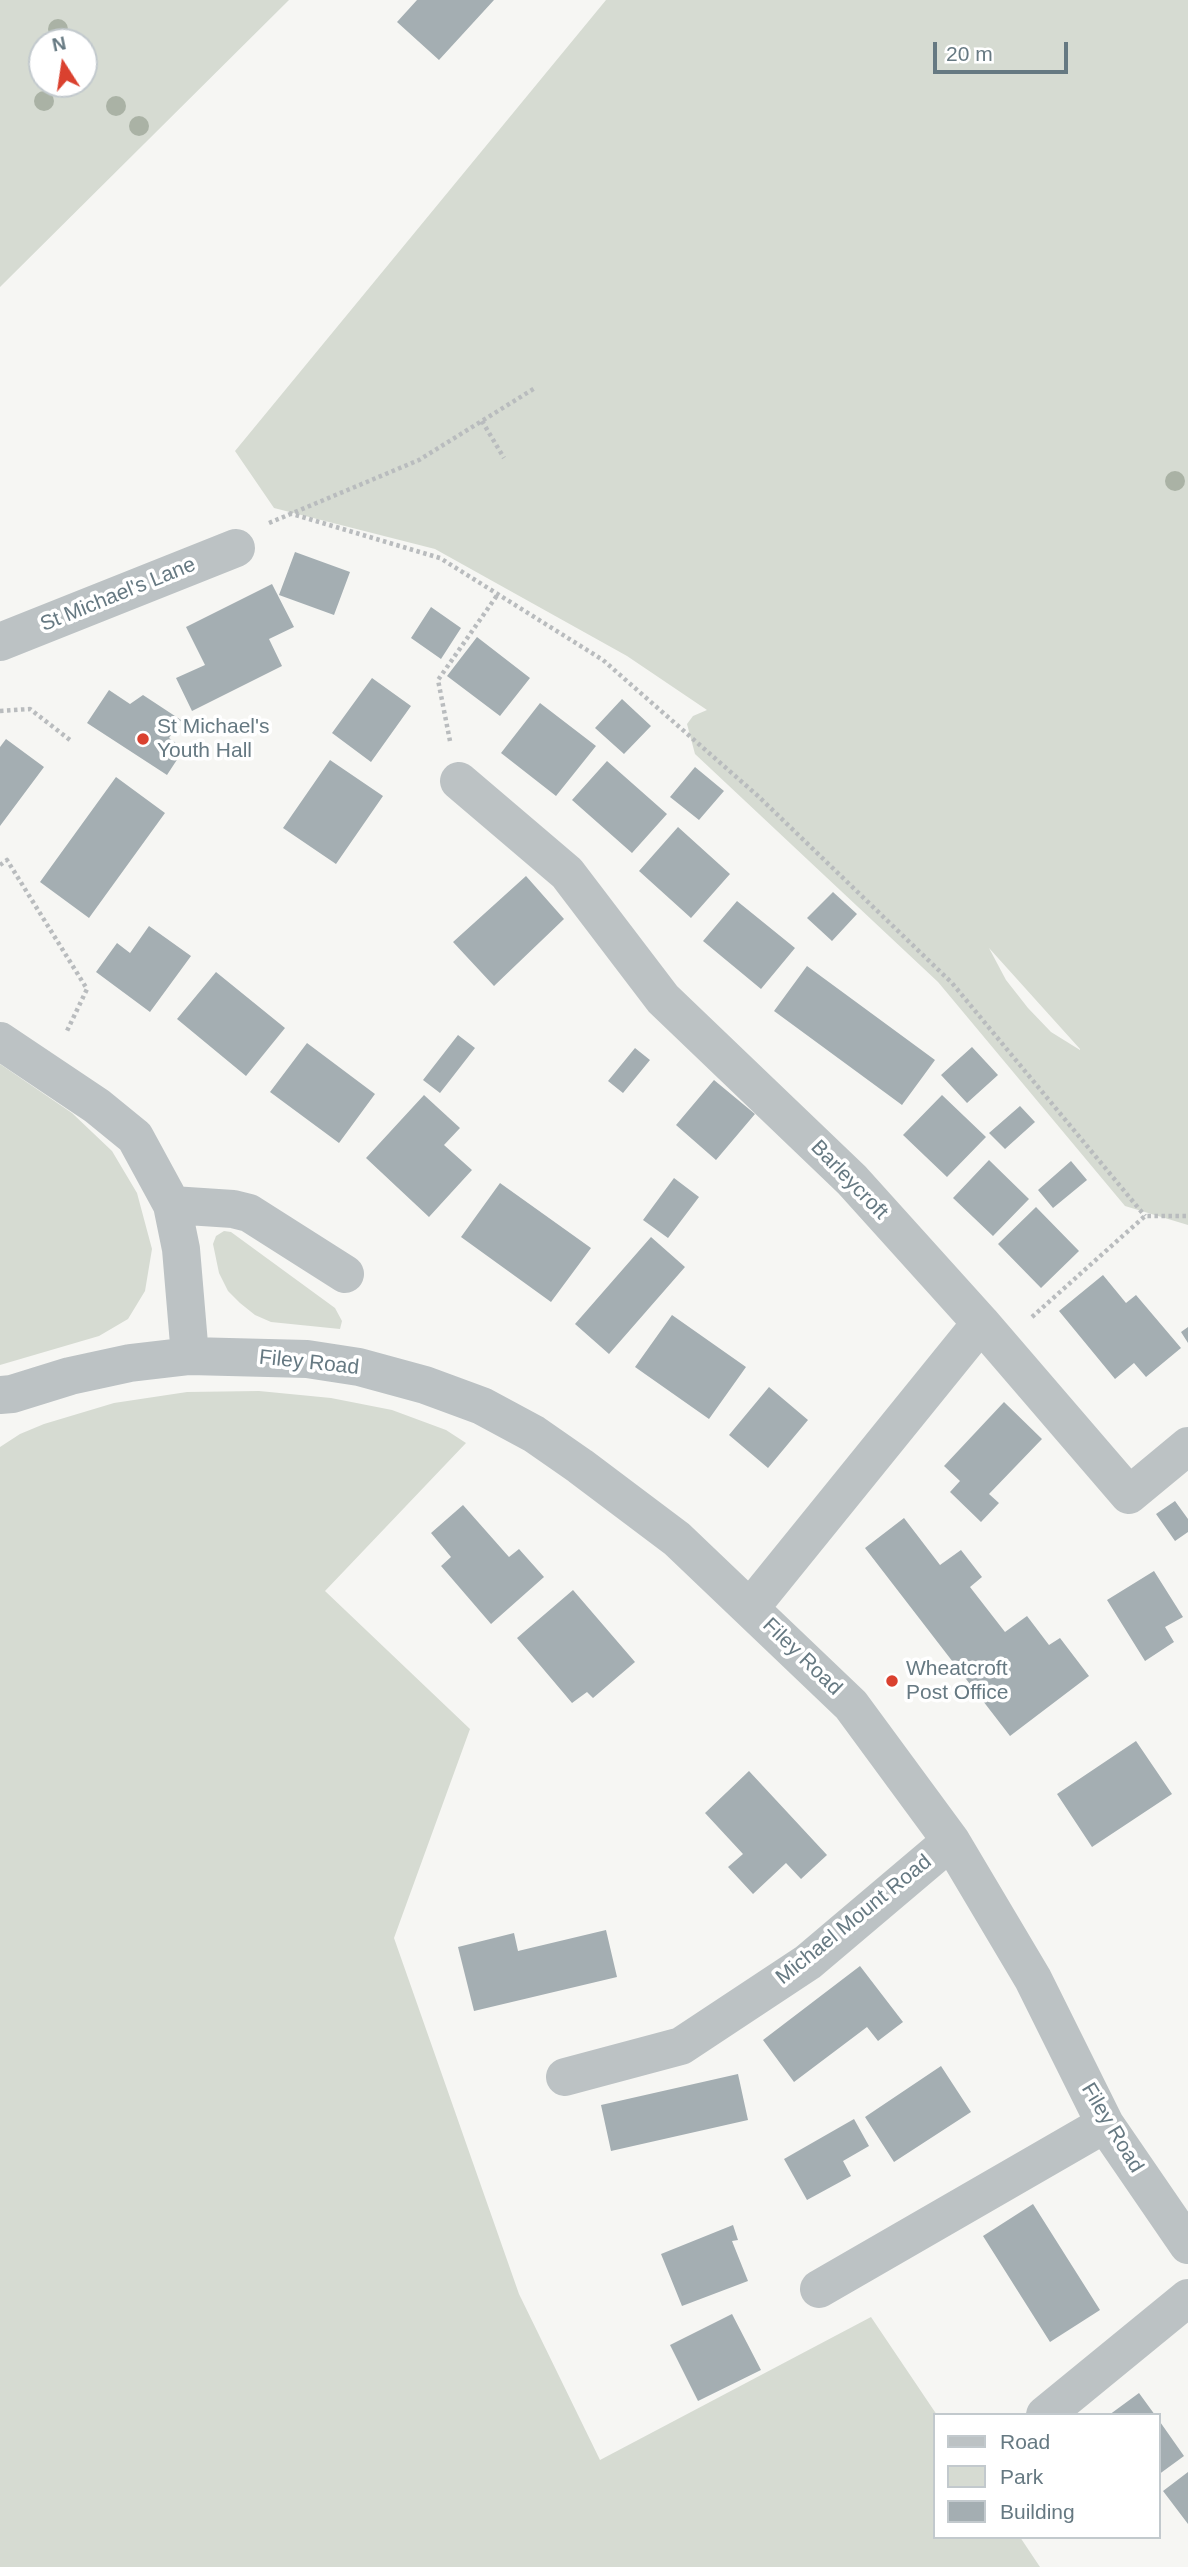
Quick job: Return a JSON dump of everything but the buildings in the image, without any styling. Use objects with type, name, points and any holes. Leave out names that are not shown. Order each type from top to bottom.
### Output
[{"type":"street","name":"St Michael's Lane","points":[[0,642],[236,548]]},
{"type":"street","name":"Barleycroft","points":[[458,781],[566,873],[663,999],[852,1180],[991,1334],[1129,1496],[1188,1446]]},
{"type":"street","points":[[0,1041],[97,1106],[135,1137],[172,1205],[181,1249],[190,1356]]},
{"type":"street","points":[[172,1205],[233,1209],[249,1213],[345,1273]]},
{"type":"street","points":[[751,1607],[991,1334]]},
{"type":"street","name":"Filey Road","points":[[4,1398],[82,1373],[130,1363],[190,1356],[307,1359],[359,1367],[425,1385],[482,1406],[534,1434],[590,1474],[677,1539],[851,1705],[951,1841],[1033,1979],[1105,2124],[1188,2245]]},
{"type":"street","name":"Michael Mount Road","points":[[565,2077],[681,2046],[808,1962],[951,1841]]},
{"type":"street","points":[[819,2289],[1105,2124]]},
{"type":"street","points":[[1047,2413],[1188,2298]]},
{"type":"path","points":[[236,548],[244,535],[289,513],[419,460],[535,388]]},
{"type":"path","points":[[482,421],[504,458]]},
{"type":"path","points":[[289,513],[440,558],[603,660],[758,796],[952,983],[1145,1216]]},
{"type":"path","points":[[458,781],[438,680],[498,594]]},
{"type":"path","points":[[0,711],[30,709],[70,740]]},
{"type":"path","points":[[0,865],[7,860],[87,989],[47,1072]]},
{"type":"path","points":[[991,1334],[1145,1216],[1188,1216]]},
{"type":"green space","points":[[0,0],[289,0],[0,287]]},
{"type":"green space","points":[[606,0],[1188,0],[1188,1225],[1125,1206],[938,982],[695,754],[687,724],[693,716],[707,710],[627,656],[435,549],[274,508],[235,451]],"holes":[[[989,948],[1080,1049],[1051,1032],[1028,1008],[1006,980]]]},
{"type":"green space","points":[[0,1064],[72,1113],[112,1151],[137,1193],[152,1249],[145,1291],[128,1319],[99,1336],[0,1365]]},
{"type":"green space","points":[[224,1231],[231,1232],[335,1308],[342,1321],[340,1329],[271,1322],[255,1315],[240,1303],[228,1291],[219,1273],[213,1244],[216,1236]]},
{"type":"green space","points":[[259,1391],[331,1398],[392,1410],[446,1430],[466,1443],[325,1591],[470,1729],[394,1938],[519,2294],[600,2460],[871,2317],[936,2413],[932,2413],[932,2539],[1021,2539],[1040,2567],[0,2567],[0,1447],[20,1434],[44,1424],[114,1403],[187,1392]]},
{"type":"place","name":"St Michael's Youth Hall","points":[[143,739]]},
{"type":"place","name":"Wheatcroft Post Office","points":[[892,1681]]}]
